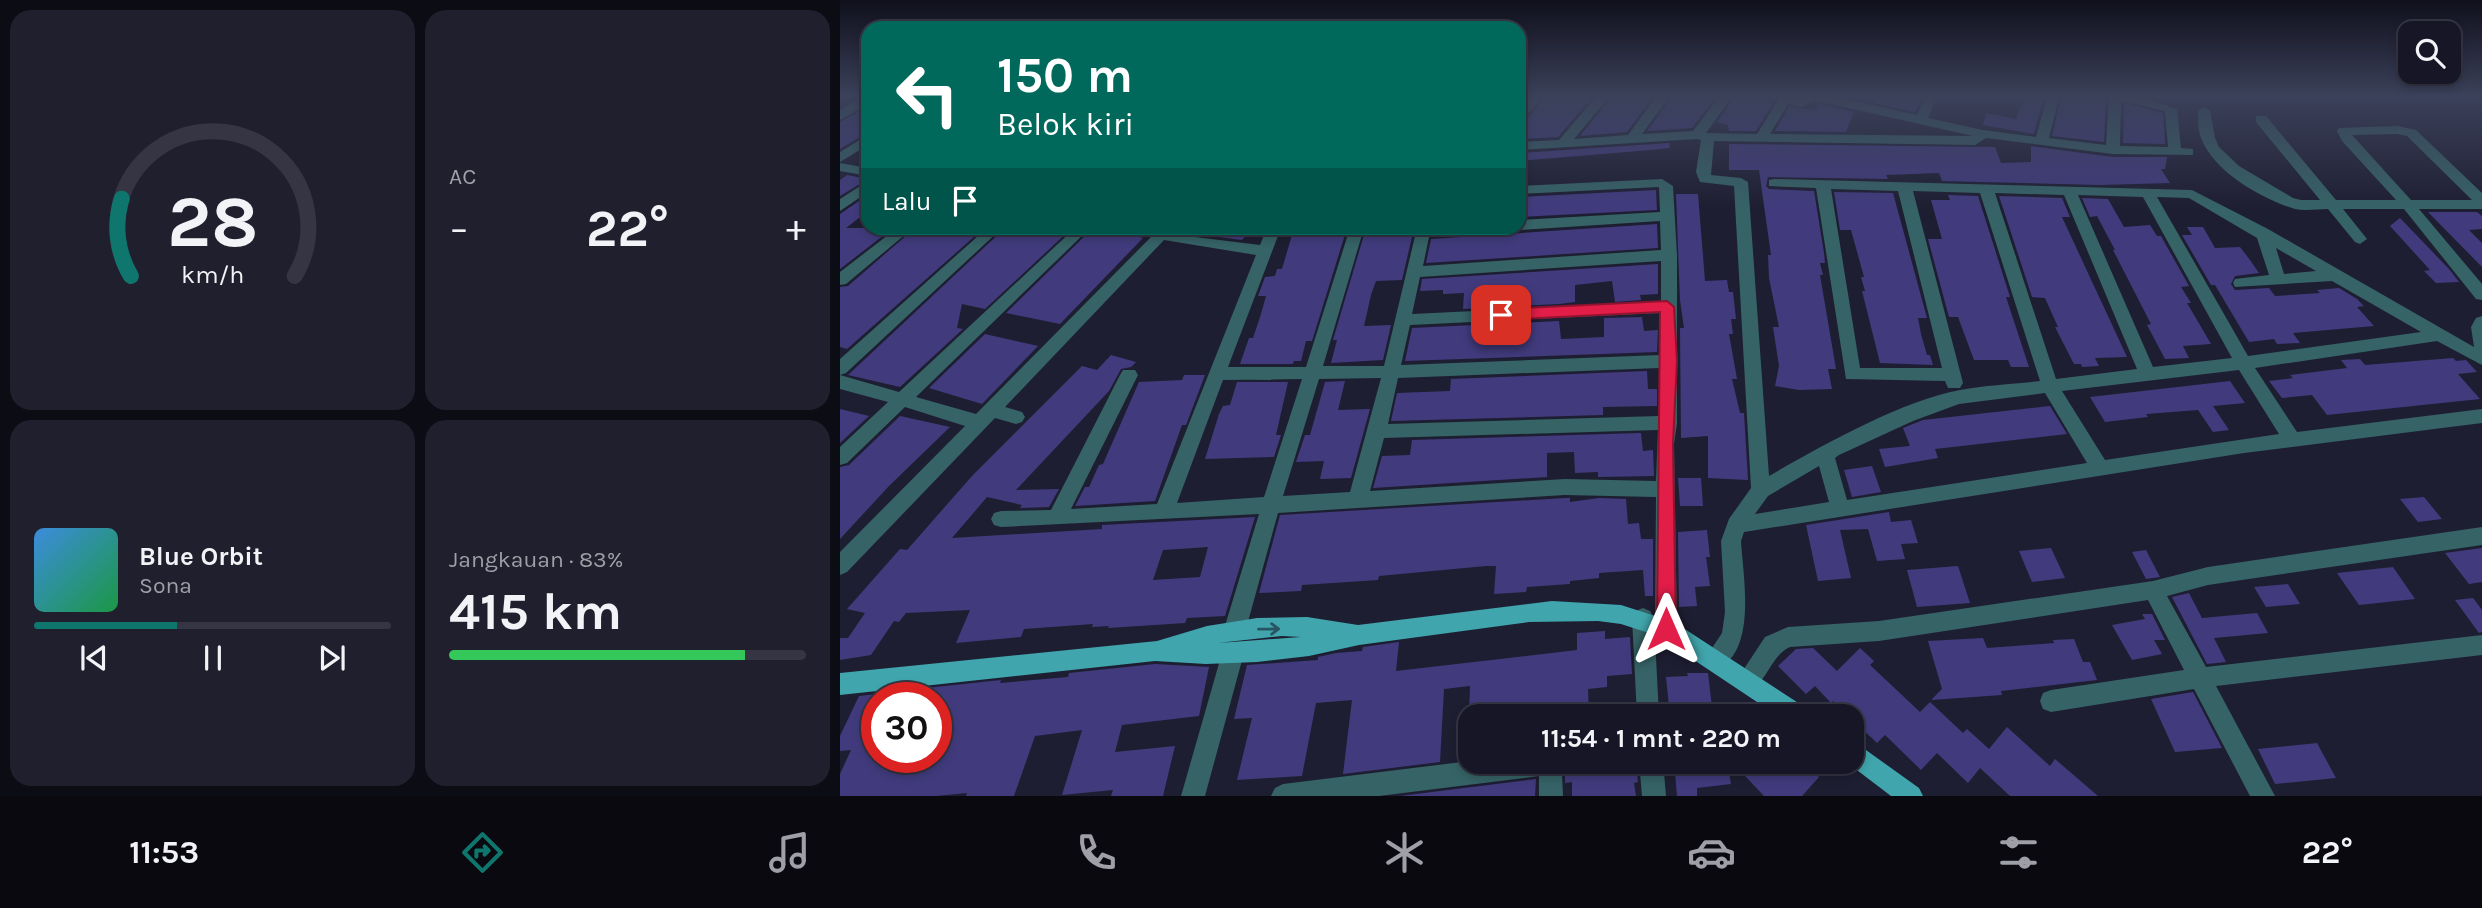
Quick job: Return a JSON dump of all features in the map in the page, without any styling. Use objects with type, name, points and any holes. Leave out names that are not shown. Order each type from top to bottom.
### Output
[{"type":"main road","points":[[840,684],[1155,652],[1233,653],[1327,643],[1359,635],[1559,608],[1603,610],[1643,618],[1716,660],[1781,704]]},
{"type":"main road","points":[[1155,652],[1189,639],[1236,629],[1329,628],[1359,635]]},
{"type":"main road","points":[[1864,761],[1911,796]]},
{"type":"street","points":[[1563,144],[1571,134]]},
{"type":"street","points":[[1633,138],[1636,134]]},
{"type":"street","points":[[1761,138],[1763,134]]},
{"type":"street","points":[[1526,146],[1702,136],[1975,141],[1983,134]]},
{"type":"street","points":[[1984,134],[2113,150],[2182,152],[2177,134]]},
{"type":"street","points":[[2042,141],[2044,134]]},
{"type":"street","points":[[2113,150],[2114,134]]},
{"type":"street","points":[[2207,134],[2208,139],[2229,165],[2278,198],[2299,205],[2409,206],[2482,202]]},
{"type":"street","points":[[2273,134],[2360,239]]},
{"type":"street","points":[[2345,134],[2482,295]]},
{"type":"street","points":[[2412,134],[2482,202]]},
{"type":"street","points":[[1702,136],[1705,179],[1741,182],[1761,489]]},
{"type":"street","points":[[840,158],[861,143]]},
{"type":"street","points":[[840,167],[861,171]]},
{"type":"street","points":[[1526,190],[1662,183],[1665,186],[1669,255],[1668,423],[1665,444],[1666,629]]},
{"type":"street","points":[[1774,183],[2182,194],[2200,197],[2482,359]]},
{"type":"street","points":[[1823,185],[1852,374],[1951,375]]},
{"type":"street","points":[[1904,185],[1958,397]]},
{"type":"street","points":[[1986,188],[2050,386],[2101,470]]},
{"type":"street","points":[[840,205],[861,190]]},
{"type":"street","points":[[2069,191],[2148,375]]},
{"type":"street","points":[[2148,194],[2243,363],[2293,440]]},
{"type":"street","points":[[1526,225],[1666,216]]},
{"type":"street","points":[[2263,232],[2278,280]]},
{"type":"street","points":[[840,281],[896,235]]},
{"type":"street","points":[[840,369],[987,235]]},
{"type":"street","points":[[840,458],[1076,235]]},
{"type":"street","points":[[840,566],[1161,235]]},
{"type":"street","points":[[1166,235],[1187,241],[1264,251]]},
{"type":"street","points":[[1187,241],[1193,235]]},
{"type":"street","points":[[1164,511],[1271,235]]},
{"type":"street","points":[[1236,629],[1270,503],[1314,372],[1355,235]]},
{"type":"street","points":[[1358,499],[1377,431],[1423,235]]},
{"type":"street","points":[[1414,272],[1669,255]]},
{"type":"street","points":[[2241,283],[2336,275]]},
{"type":"street","points":[[1402,320],[1667,307]]},
{"type":"street","points":[[2482,322],[2479,327],[2482,347]]},
{"type":"street","points":[[1716,660],[1731,637],[1734,624],[1731,541],[1736,524],[1761,489],[1824,453],[1921,408],[1958,397],[2243,363],[2439,335]]},
{"type":"street","points":[[1218,374],[1390,372],[1669,361]]},
{"type":"street","points":[[1057,518],[1129,375]]},
{"type":"street","points":[[840,382],[970,419],[974,425]]},
{"type":"street","points":[[991,410],[1016,417]]},
{"type":"street","points":[[1736,524],[2293,440],[2482,416]]},
{"type":"street","points":[[1377,431],[1668,423]]},
{"type":"street","points":[[1824,453],[1841,509]]},
{"type":"street","points":[[1001,519],[1057,518],[1565,487],[1666,489]]},
{"type":"street","points":[[1747,681],[1773,644],[1788,637],[1879,631],[2153,590],[2208,576],[2482,536]]},
{"type":"street","points":[[2153,590],[2263,796]]},
{"type":"street","points":[[1643,618],[1647,704]]},
{"type":"street","points":[[2050,701],[2198,678],[2482,645]]},
{"type":"street","points":[[1193,796],[1233,653]]},
{"type":"street","points":[[1283,796],[1437,787],[1503,774]]},
{"type":"street","points":[[1551,796],[1556,774]]},
{"type":"street","points":[[1652,774],[1654,796]]},
{"type":"building","points":[[840,134],[861,134],[861,136],[840,149]]},
{"type":"building","points":[[1526,134],[1560,134],[1558,137],[1526,139]]},
{"type":"building","points":[[2052,134],[2104,134],[2104,142]]},
{"type":"building","points":[[2123,134],[2164,134],[2165,144],[2123,143]]},
{"type":"building","points":[[1669,143],[1670,148],[1526,160],[1526,153]]},
{"type":"building","points":[[1729,144],[1995,147],[2001,163],[2031,162],[2031,146],[2113,157],[2167,157],[2165,169],[2161,169],[2170,183],[2100,185],[1942,181],[1939,173],[1886,175],[1888,179],[1768,177],[1766,186],[1769,189],[1814,191],[1824,253],[1825,263],[1820,263],[1823,275],[1820,275],[1836,369],[1828,369],[1832,389],[1799,390],[1775,386],[1779,366],[1773,327],[1779,327],[1769,278],[1768,255],[1771,255],[1759,170],[1729,170]]},
{"type":"building","points":[[847,175],[861,178],[861,183],[840,196],[840,180]]},
{"type":"building","points":[[1656,190],[1657,210],[1526,217],[1526,197]]},
{"type":"building","points":[[1834,192],[1893,193],[1927,318],[1918,318],[1927,355],[1930,355],[1933,365],[1880,363],[1862,291],[1865,291],[1861,277],[1864,277],[1851,230],[1840,230]]},
{"type":"building","points":[[1676,194],[1698,194],[1705,281],[1727,280],[1729,292],[1733,292],[1736,319],[1731,319],[1733,334],[1729,334],[1737,379],[1732,379],[1740,413],[1744,413],[1748,480],[1708,478],[1708,436],[1681,438],[1680,328],[1684,328],[1680,300]]},
{"type":"building","points":[[1948,195],[1978,196],[2029,367],[2011,367],[2008,360],[1974,360],[1958,317],[1949,317],[1928,239],[1942,239],[1931,200],[1950,200]]},
{"type":"building","points":[[1999,196],[2062,198],[2070,217],[2062,217],[2127,357],[2095,358],[2099,366],[2082,367],[2081,364],[2074,364],[2055,327],[2058,327],[2045,298],[2032,297]]},
{"type":"building","points":[[2082,198],[2108,199],[2124,227],[2150,225],[2157,236],[2161,236],[2189,286],[2181,287],[2191,303],[2187,303],[2211,344],[2183,346],[2189,358],[2165,359],[2147,325],[2151,324],[2115,250],[2097,216],[2090,217]]},
{"type":"building","points":[[861,200],[861,216],[846,228],[861,228],[861,235],[884,235],[840,269],[840,214]]},
{"type":"building","points":[[2428,212],[2477,212],[2482,216],[2482,229],[2469,230],[2482,243],[2482,267]]},
{"type":"building","points":[[2400,218],[2459,282],[2436,283],[2424,271],[2430,270],[2390,226]]},
{"type":"building","points":[[1657,224],[1658,248],[1426,263],[1431,239],[1526,235],[1526,233]]},
{"type":"building","points":[[2187,227],[2203,227],[2215,248],[2240,247],[2250,260],[2259,273],[2235,276],[2231,284],[2235,290],[2269,288],[2275,296],[2320,293],[2317,290],[2339,288],[2364,306],[2357,307],[2374,326],[2293,333],[2300,343],[2277,344],[2274,339],[2249,342],[2182,235],[2192,235]]},
{"type":"building","points":[[907,235],[976,235],[847,349],[840,347],[840,287],[848,286]]},
{"type":"building","points":[[998,235],[1064,235],[985,309],[962,304],[957,328],[963,329],[900,387],[848,375]]},
{"type":"building","points":[[1086,235],[1132,235],[1143,238],[1060,324],[1006,313]]},
{"type":"building","points":[[1203,235],[1246,235],[1242,240]]},
{"type":"building","points":[[1292,235],[1345,235],[1312,341],[1306,341],[1301,361],[1294,361],[1293,364],[1240,364],[1261,314],[1266,296],[1258,296],[1265,277],[1275,276],[1277,269],[1282,269]]},
{"type":"building","points":[[1364,235],[1412,235],[1402,280],[1376,281],[1371,295],[1364,326],[1391,325],[1383,360],[1331,363],[1337,340],[1333,340]]},
{"type":"building","points":[[1658,264],[1658,294],[1640,295],[1641,300],[1615,302],[1612,281],[1575,285],[1575,302],[1463,309],[1464,293],[1420,291],[1422,279]]},
{"type":"building","points":[[1642,317],[1644,331],[1658,330],[1657,352],[1405,361],[1412,328],[1559,321],[1561,339],[1604,337],[1604,318]]},
{"type":"building","points":[[985,334],[1038,346],[982,404],[929,388]]},
{"type":"building","points":[[1111,355],[1136,362],[1131,367],[1121,369],[1109,391],[1016,490],[1059,489],[1049,507],[1020,508],[1022,505],[987,497],[952,538],[1102,529],[1102,525],[1255,517],[1225,616],[1187,618],[1185,623],[1108,628],[1109,626],[1092,627],[1093,624],[1024,629],[1021,637],[956,643],[970,610],[906,613],[899,622],[894,621],[871,655],[840,660],[840,638],[848,638],[865,613],[847,609],[900,549],[907,550],[972,476],[1082,366],[1097,370]],"holes":[[[1208,547],[1200,577],[1153,580],[1163,550]]]},
{"type":"building","points":[[2453,358],[2456,361],[2466,360],[2477,372],[2458,374],[2480,399],[2327,415],[2312,395],[2282,398],[2269,381],[2293,378],[2290,375],[2347,368],[2341,360],[2360,359],[2365,365]]},
{"type":"building","points":[[1647,371],[1648,389],[1657,389],[1657,406],[1603,407],[1603,415],[1391,421],[1397,393],[1450,391],[1451,379]]},
{"type":"building","points":[[1184,375],[1205,375],[1186,425],[1182,425],[1155,501],[1075,506],[1085,487],[1089,487],[1099,465],[1103,464],[1139,382],[1182,380]]},
{"type":"building","points":[[1345,381],[1338,410],[1370,409],[1351,478],[1320,479],[1324,461],[1296,462],[1305,435],[1310,435],[1325,382]]},
{"type":"building","points":[[2230,381],[2245,403],[2213,406],[2229,430],[2213,432],[2198,410],[2146,414],[2148,417],[2105,422],[2090,397]]},
{"type":"building","points":[[1237,382],[1288,382],[1276,435],[1281,435],[1274,457],[1205,459],[1219,414],[1223,406],[1230,405]]},
{"type":"building","points":[[2050,406],[2067,434],[1935,449],[1938,458],[1885,467],[1879,449],[1910,446],[1903,428],[1923,420]]},
{"type":"building","points":[[840,409],[869,416],[840,443]]},
{"type":"building","points":[[900,416],[950,427],[889,486],[840,539],[840,467],[849,465]]},
{"type":"building","points":[[1641,433],[1643,451],[1653,450],[1654,476],[1598,477],[1598,472],[1575,473],[1574,452],[1547,453],[1547,477],[1373,488],[1382,456],[1410,455],[1412,440]]},
{"type":"building","points":[[1872,466],[1881,492],[1852,497],[1844,470]]},
{"type":"building","points":[[1678,478],[1701,478],[1703,506],[1680,506]]},
{"type":"building","points":[[2424,497],[2442,519],[2418,522],[2400,499]]},
{"type":"building","points":[[1570,498],[1570,502],[1599,498],[1626,499],[1628,524],[1639,523],[1641,539],[1653,539],[1653,596],[1645,596],[1643,570],[1599,573],[1599,578],[1570,581],[1570,584],[1527,587],[1526,592],[1494,594],[1496,566],[1379,576],[1378,580],[1302,585],[1301,591],[1259,593],[1280,515]]},
{"type":"building","points":[[1889,512],[1891,522],[1911,520],[1918,543],[1901,544],[1905,559],[1877,561],[1868,529],[1840,530],[1851,578],[1818,581],[1806,525]]},
{"type":"building","points":[[1707,530],[1710,557],[1706,557],[1710,586],[1695,587],[1697,606],[1679,607],[1678,532]]},
{"type":"building","points":[[2051,548],[2065,578],[2032,582],[2019,551]]},
{"type":"building","points":[[2482,548],[2482,582],[2469,584],[2445,553]]},
{"type":"building","points":[[2146,550],[2160,577],[2146,579],[2132,552]]},
{"type":"building","points":[[1958,566],[1970,603],[1917,607],[1907,570]]},
{"type":"building","points":[[2393,567],[2415,599],[2359,605],[2337,573]]},
{"type":"building","points":[[2288,584],[2300,604],[2266,607],[2254,587]]},
{"type":"building","points":[[2189,593],[2202,618],[2257,613],[2268,633],[2214,638],[2226,662],[2207,664],[2172,597]]},
{"type":"building","points":[[2473,598],[2482,610],[2482,632],[2479,633],[2455,600]]},
{"type":"building","points":[[2142,614],[2152,614],[2165,640],[2154,640],[2162,654],[2132,660],[2112,625],[2145,619]]},
{"type":"building","points":[[1605,631],[1605,639],[1630,637],[1632,674],[1607,676],[1607,687],[1588,689],[1589,704],[1469,704],[1470,686],[1444,689],[1440,762],[1343,774],[1352,700],[1316,703],[1302,776],[1237,780],[1252,718],[1234,719],[1247,665],[1318,660],[1318,657],[1336,653],[1362,651],[1363,647],[1399,642],[1396,671],[1577,650],[1577,633]]},
{"type":"building","points":[[1983,638],[1987,648],[2074,639],[2083,662],[2090,662],[2097,680],[2001,691],[2002,695],[1931,700],[1942,689],[1928,641]]},
{"type":"building","points":[[1813,648],[1837,671],[1860,648],[1874,661],[1870,665],[1920,712],[1930,702],[1963,733],[1967,729],[1989,749],[2007,727],[2050,766],[2055,759],[2098,796],[2010,796],[1980,768],[1968,783],[1937,753],[1921,770],[1885,735],[1877,743],[1864,731],[1864,704],[1831,703],[1815,686],[1806,694],[1778,666],[1796,649]]},
{"type":"building","points":[[1155,664],[1209,667],[1199,716],[1122,725],[1115,752],[1175,746],[1163,796],[1111,796],[1113,790],[1062,795],[1082,730],[1035,736],[1014,796],[966,796],[967,793],[936,796],[840,796],[840,774],[851,750],[840,751],[840,736],[859,696],[861,773],[952,773],[952,685],[1068,677],[1069,673]]},
{"type":"building","points":[[1687,673],[1708,673],[1712,704],[1669,704],[1666,677],[1688,676]]},
{"type":"building","points":[[2193,692],[2222,748],[2175,752],[2151,699]]},
{"type":"building","points":[[2317,743],[2336,778],[2275,784],[2258,749]]},
{"type":"building","points":[[1637,774],[1638,782],[1634,783],[1636,796],[1572,796],[1572,782],[1565,783],[1565,775]]},
{"type":"building","points":[[1675,774],[1729,774],[1731,784],[1697,788],[1697,796],[1677,796]]},
{"type":"building","points":[[1743,774],[1816,774],[1819,777],[1802,796],[1764,796]]},
{"type":"building","points":[[1536,779],[1535,796],[1400,796]]},
{"type":"route","points":[[1501,315],[1667,307],[1669,361],[1665,444],[1666,629]]}]
